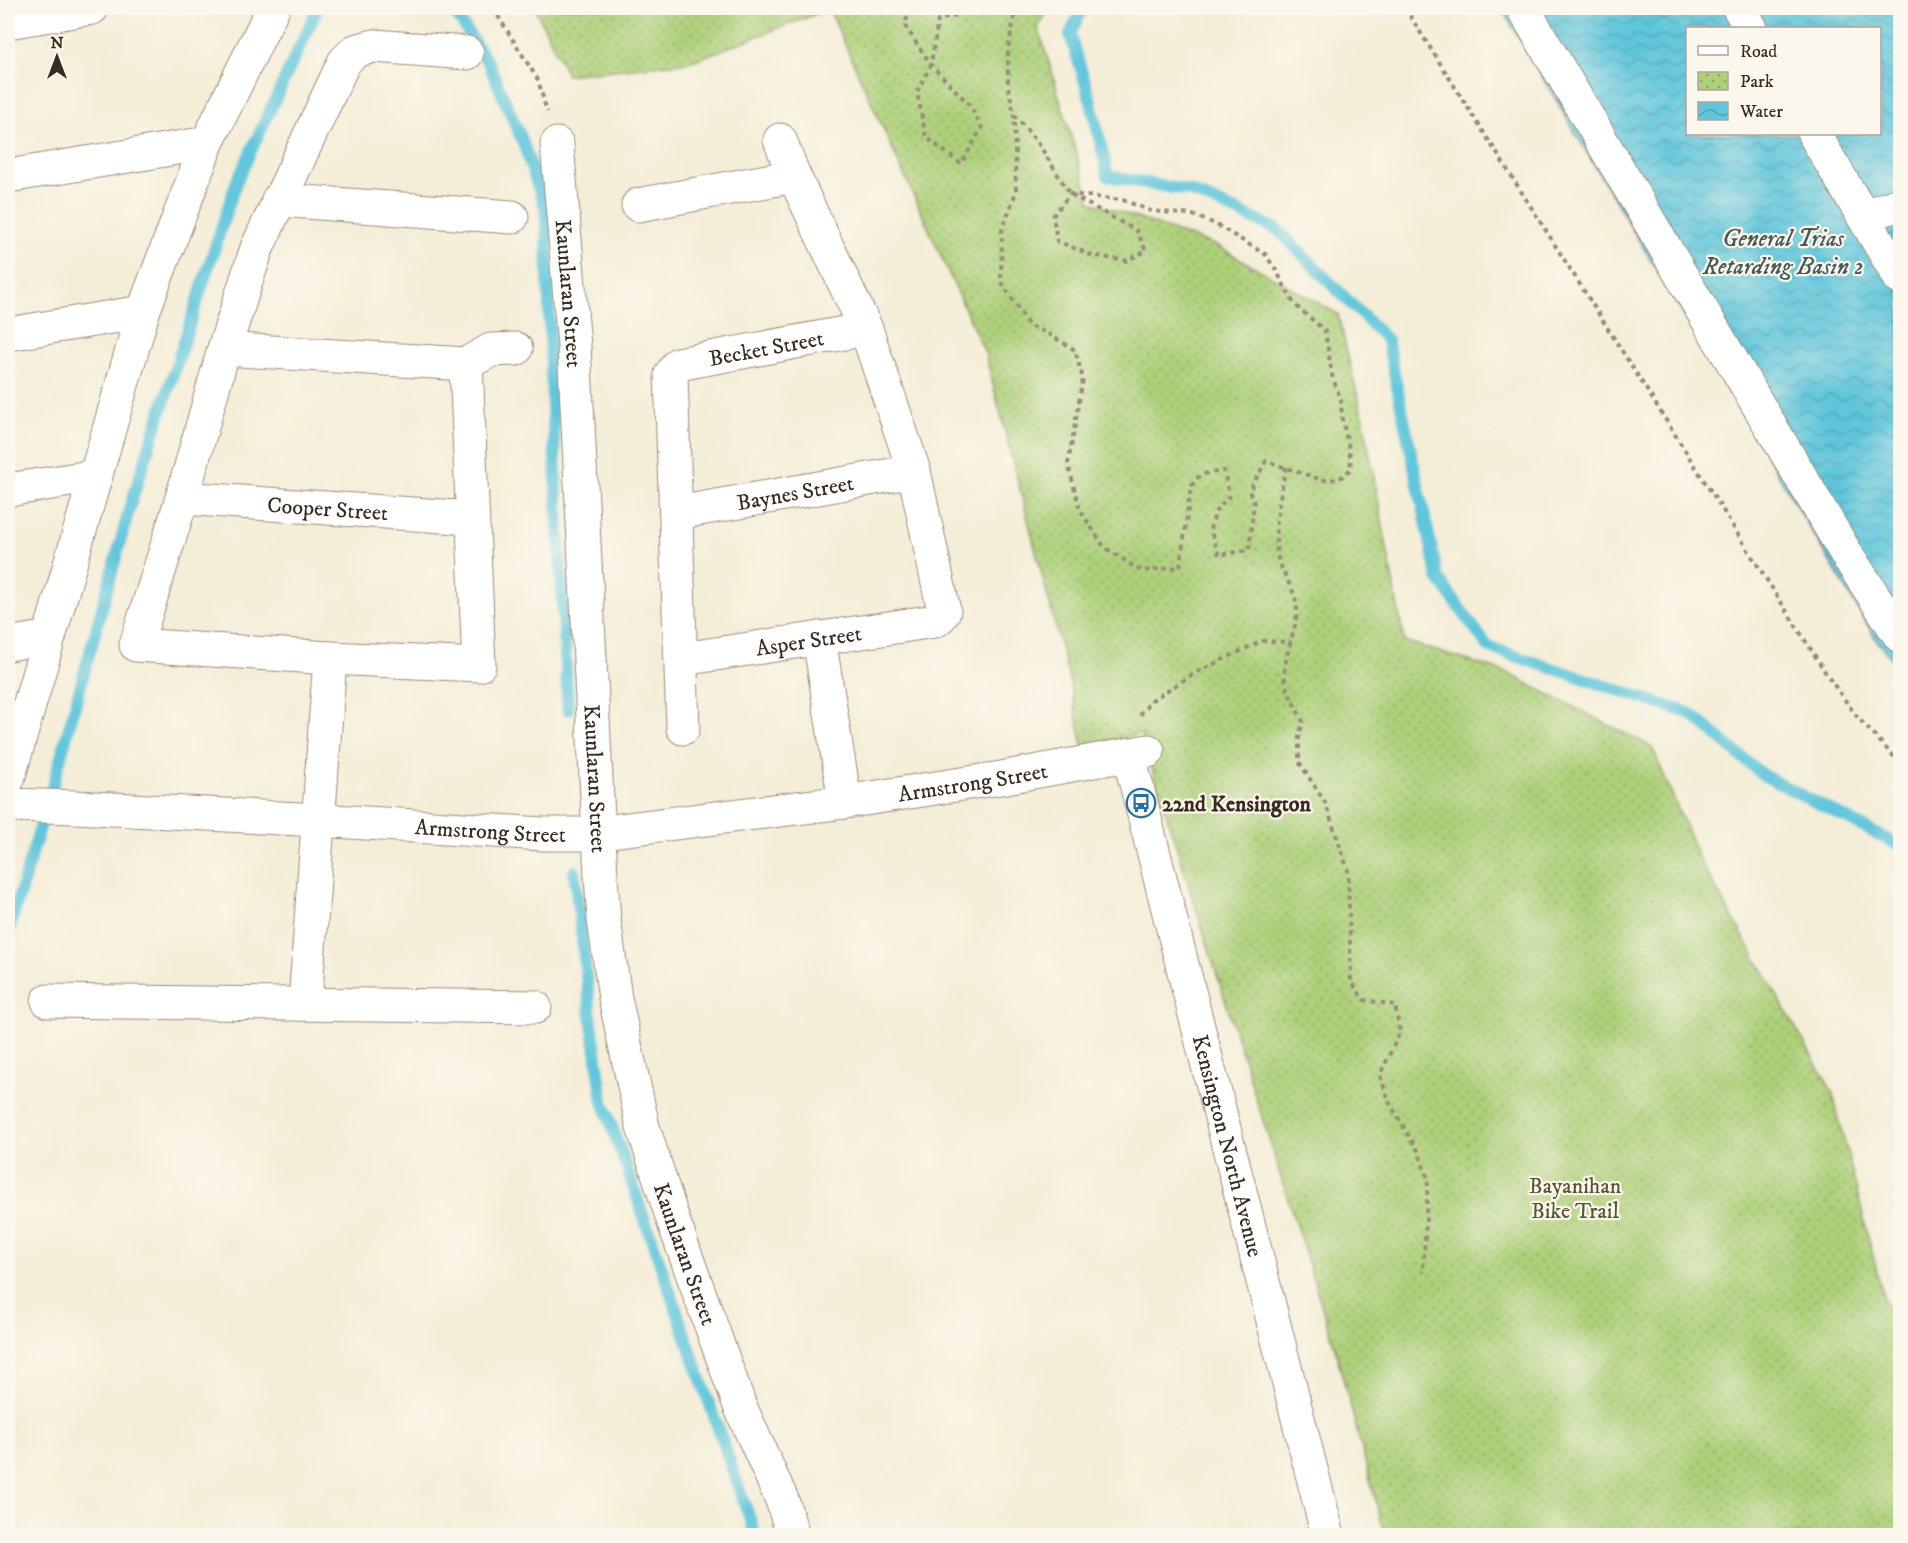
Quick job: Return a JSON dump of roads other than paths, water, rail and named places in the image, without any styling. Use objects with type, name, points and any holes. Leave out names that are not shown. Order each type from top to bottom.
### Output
[{"type":"street","points":[[27,15],[92,8]]},
{"type":"street","points":[[14,796],[49,637],[143,312],[207,143],[273,8]]},
{"type":"street","points":[[1523,8],[1847,555],[1900,636]]},
{"type":"street","points":[[1739,8],[1750,27]]},
{"type":"street","points":[[466,364],[479,665],[136,645],[182,498],[224,349],[257,248],[344,62],[355,51],[374,46],[467,53]]},
{"type":"street","points":[[1815,135],[1900,279]]},
{"type":"street","points":[[780,140],[794,176],[866,329],[914,471]]},
{"type":"street","points":[[8,176],[207,143]]},
{"type":"street","name":"Kaunlaran Street","points":[[557,144],[574,346],[604,920],[615,998],[643,1127],[673,1220],[736,1395],[782,1500],[793,1536]]},
{"type":"street","points":[[638,205],[794,176]]},
{"type":"street","points":[[278,200],[512,217]]},
{"type":"street","points":[[1864,216],[1900,204]]},
{"type":"street","points":[[8,334],[143,312]]},
{"type":"street","name":"Becket Street","points":[[677,513],[671,374],[678,364],[866,329]]},
{"type":"street","points":[[224,349],[466,364],[491,350],[516,349]]},
{"type":"street","name":"Baynes Street","points":[[677,513],[914,471]]},
{"type":"street","name":"Asper Street","points":[[682,659],[935,621],[944,611],[914,471]]},
{"type":"street","points":[[8,490],[96,476]]},
{"type":"street","name":"Cooper Street","points":[[182,498],[471,518]]},
{"type":"street","points":[[677,513],[684,728]]},
{"type":"street","points":[[8,644],[49,637]]},
{"type":"street","points":[[819,638],[845,802]]},
{"type":"street","points":[[305,1004],[330,658]]},
{"type":"street","name":"Armstrong Street","points":[[14,796],[75,807],[543,834],[599,833],[845,802],[1000,778],[1138,753]]},
{"type":"street","name":"Kensington North Avenue","points":[[1138,753],[1328,1536]]},
{"type":"street","points":[[48,1001],[535,1007]]},
{"type":"water","name":"General Trias Retarding Basin 2","points":[[1501,8],[1900,8],[1900,669],[1877,641]]},
{"type":"waterway","points":[[8,933],[57,771],[131,503],[236,183],[318,8]]},
{"type":"waterway","points":[[452,8],[489,64],[522,140],[546,210],[552,401],[568,710]]},
{"type":"waterway","points":[[1082,8],[1070,35],[1090,98],[1108,176],[1190,191],[1277,229],[1387,340],[1438,578],[1488,647],[1691,714],[1763,775],[1900,846]]},
{"type":"waterway","points":[[574,871],[603,1101],[756,1536]]},
{"type":"place","name":"22nd Kensington","points":[[1141,803]]},
{"type":"park label","name":"Bayanihan Bike Trail","points":[[1575,1198]]}]
